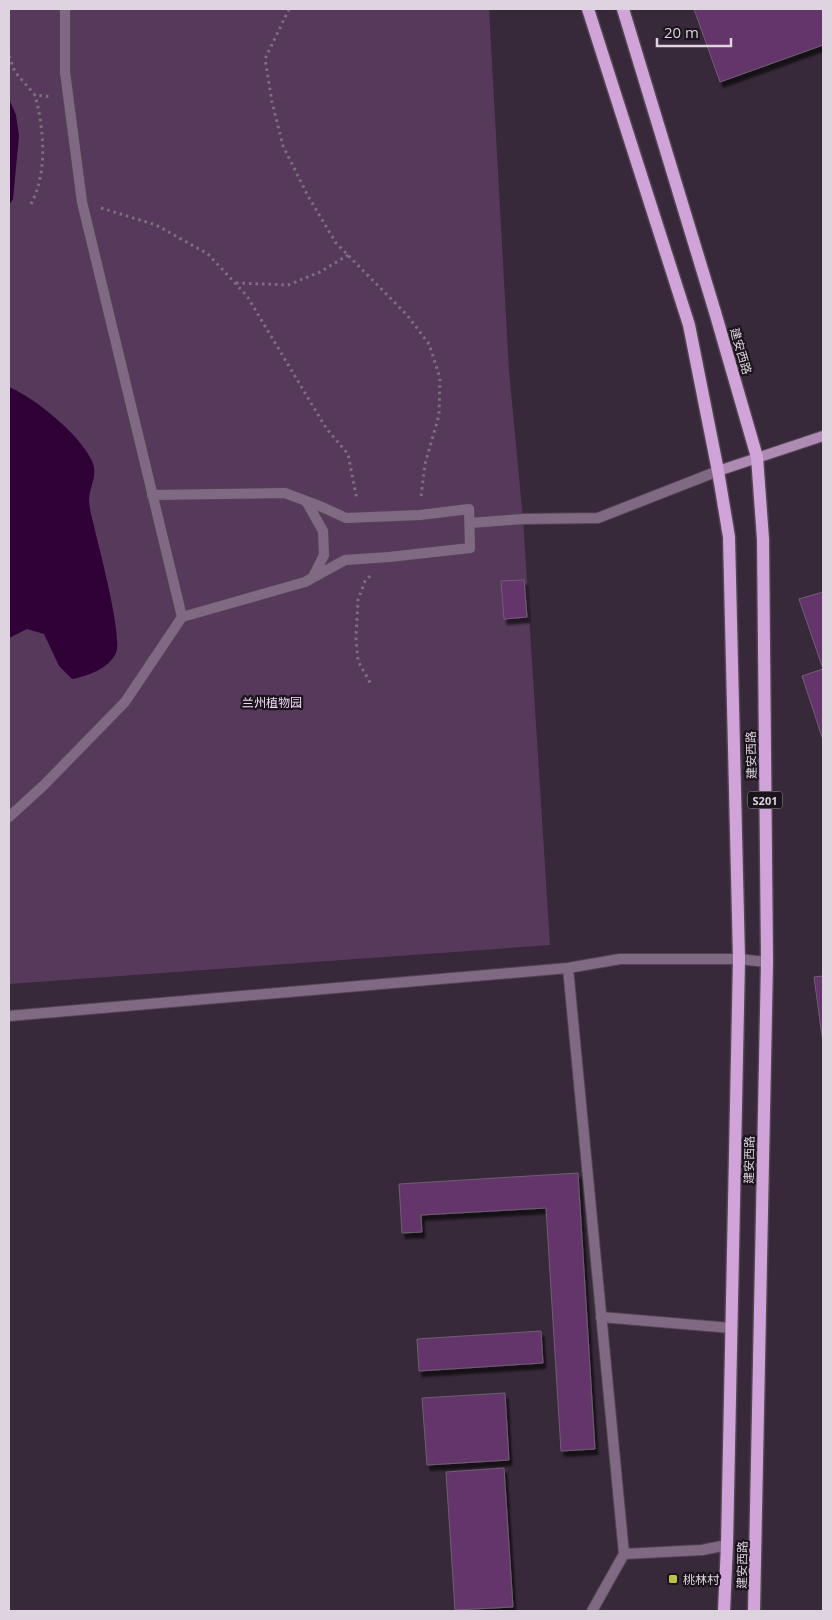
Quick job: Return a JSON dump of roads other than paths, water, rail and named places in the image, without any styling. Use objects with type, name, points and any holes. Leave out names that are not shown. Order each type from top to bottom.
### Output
[{"type":"main road","name":"建安西路","points":[[588,9],[689,325],[718,471],[728,537],[739,959],[724,1611]]},
{"type":"main road","name":"建安西路","points":[[623,9],[757,457],[763,539],[767,962],[754,1611]]},
{"type":"street","points":[[65,9],[65,72],[82,202],[182,616]]},
{"type":"street","points":[[470,523],[523,519],[598,518],[718,471],[823,436]]},
{"type":"street","points":[[9,817],[44,785],[125,702],[182,616],[250,599],[305,582],[345,560],[470,548],[469,509],[420,516],[346,518],[286,493],[152,495]]},
{"type":"street","points":[[306,501],[323,531],[324,555],[314,578]]},
{"type":"street","points":[[9,1016],[568,968],[620,959],[739,959],[767,962]]},
{"type":"street","points":[[568,968],[624,1554],[592,1611]]},
{"type":"street","points":[[602,1317],[731,1328]]},
{"type":"street","points":[[624,1554],[702,1550],[727,1545]]},
{"type":"place","name":"桃林村","points":[[673,1579]]},
{"type":"park label","name":"兰州植物园","points":[[272,702]]}]
